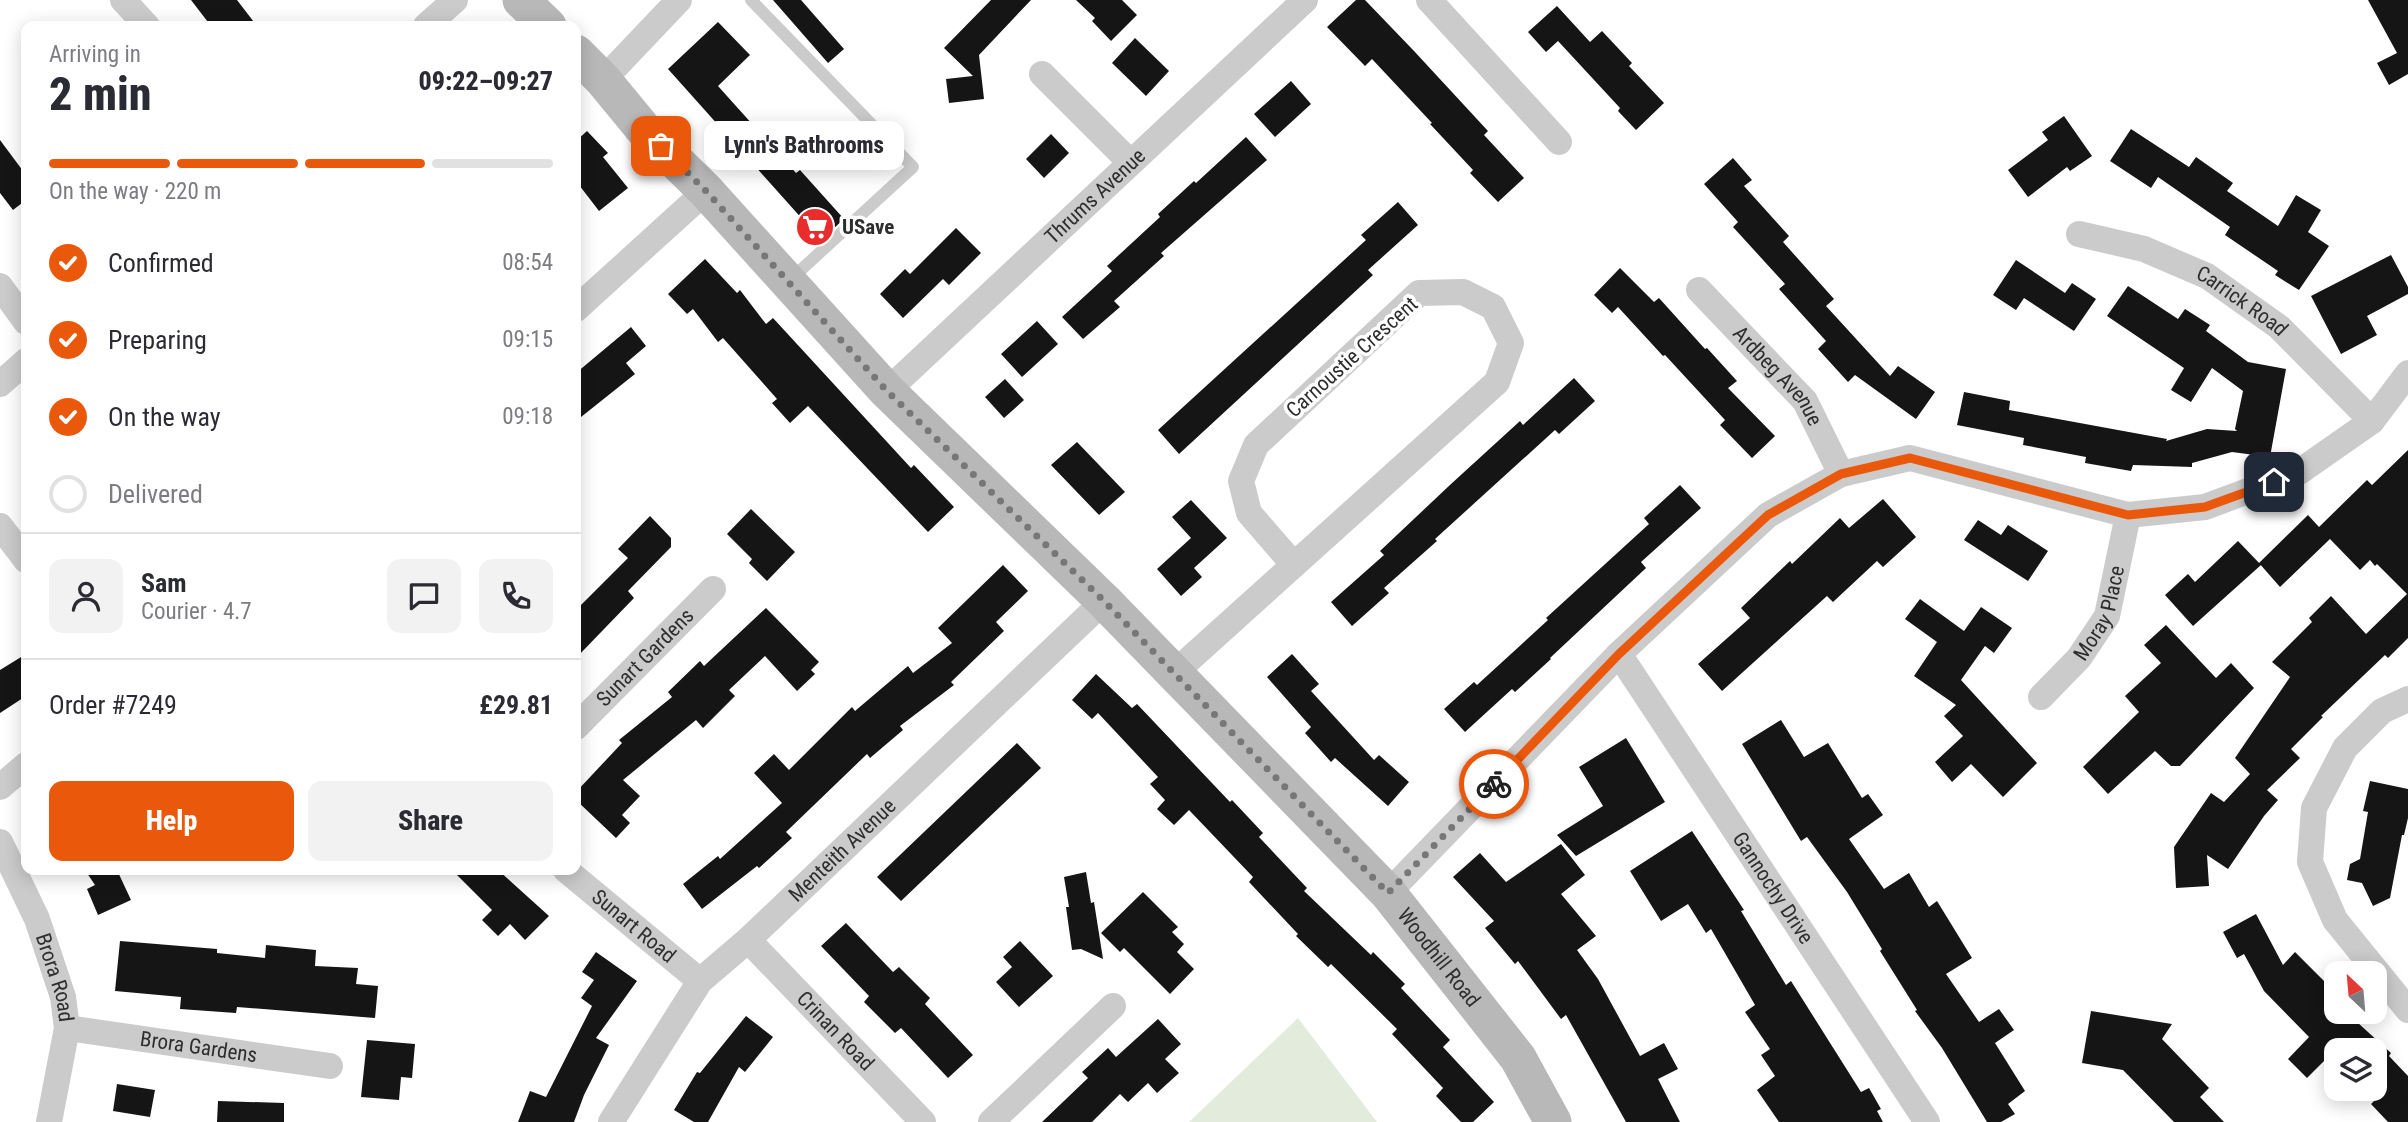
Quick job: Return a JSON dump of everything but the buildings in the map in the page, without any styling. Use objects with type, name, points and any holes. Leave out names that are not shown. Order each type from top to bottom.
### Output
[{"type":"street","points":[[123,0],[142,21]]},
{"type":"street","points":[[432,21],[455,0]]},
{"type":"street","points":[[521,0],[543,21]]},
{"type":"street","points":[[603,79],[679,0]]},
{"type":"street","name":"Thrums Avenue","points":[[887,391],[1305,0]]},
{"type":"street","points":[[1429,0],[1559,142]]},
{"type":"street","name":"Woodhill Road","points":[[581,58],[603,79],[645,131],[706,191],[887,391],[1104,601],[1388,893],[1518,1058],[1553,1122]]},
{"type":"street","points":[[1042,74],[1130,162]]},
{"type":"street","points":[[581,304],[706,191]]},
{"type":"street","name":"Carrick Road","points":[[2079,234],[2144,249],[2207,276],[2279,327],[2372,421]]},
{"type":"street","points":[[0,286],[21,314]]},
{"type":"street","name":"Ardbeg Avenue","points":[[1699,290],[1805,401],[1841,474]]},
{"type":"street","name":"Carnoustie Crescent","points":[[1173,674],[1294,565],[1497,382],[1511,343],[1493,307],[1464,292],[1419,293],[1256,445],[1241,481],[1249,513],[1294,565]]},
{"type":"street","points":[[0,384],[21,365]]},
{"type":"street","points":[[1388,893],[1619,654],[1768,515],[1841,474],[1910,458],[2128,515],[2205,507],[2299,472],[2372,421],[2408,373]]},
{"type":"street","name":"Moray Place","points":[[2041,697],[2079,658],[2107,616],[2128,515]]},
{"type":"street","points":[[0,526],[21,553]]},
{"type":"street","name":"Sunart Gardens","points":[[581,722],[713,589]]},
{"type":"street","name":"Menteith Avenue","points":[[611,1122],[700,981],[748,940],[1104,601]]},
{"type":"street","name":"Gannochy Drive","points":[[1619,654],[1927,1122]]},
{"type":"street","points":[[2408,699],[2382,710],[2345,748],[2314,807],[2310,862],[2335,920],[2408,1010]]},
{"type":"street","points":[[0,787],[21,769]]},
{"type":"street","name":"Brora Road","points":[[0,842],[37,919],[63,997],[67,1028],[49,1122]]},
{"type":"street","name":"Sunart Road","points":[[572,875],[700,981]]},
{"type":"street","name":"Crinan Road","points":[[748,940],[923,1122]]},
{"type":"street","points":[[992,1122],[1113,1006]]},
{"type":"street","name":"Brora Gardens","points":[[67,1028],[330,1066]]},
{"type":"lane","points":[[751,0],[913,167],[788,282]]},
{"type":"green space","points":[[1298,1018],[1377,1122],[1189,1122]]},
{"type":"way so far","points":[[661,146],[706,191],[887,391],[1104,601],[1388,893],[1494,784]]},
{"type":"place","name":"Lynn's Bathrooms","points":[[661,146]]},
{"type":"place","name":"USave","points":[[815,227]]},
{"type":"route","points":[[1494,784],[1619,654],[1768,515],[1841,474],[1910,458],[2128,515],[2205,507],[2274,482]]}]
